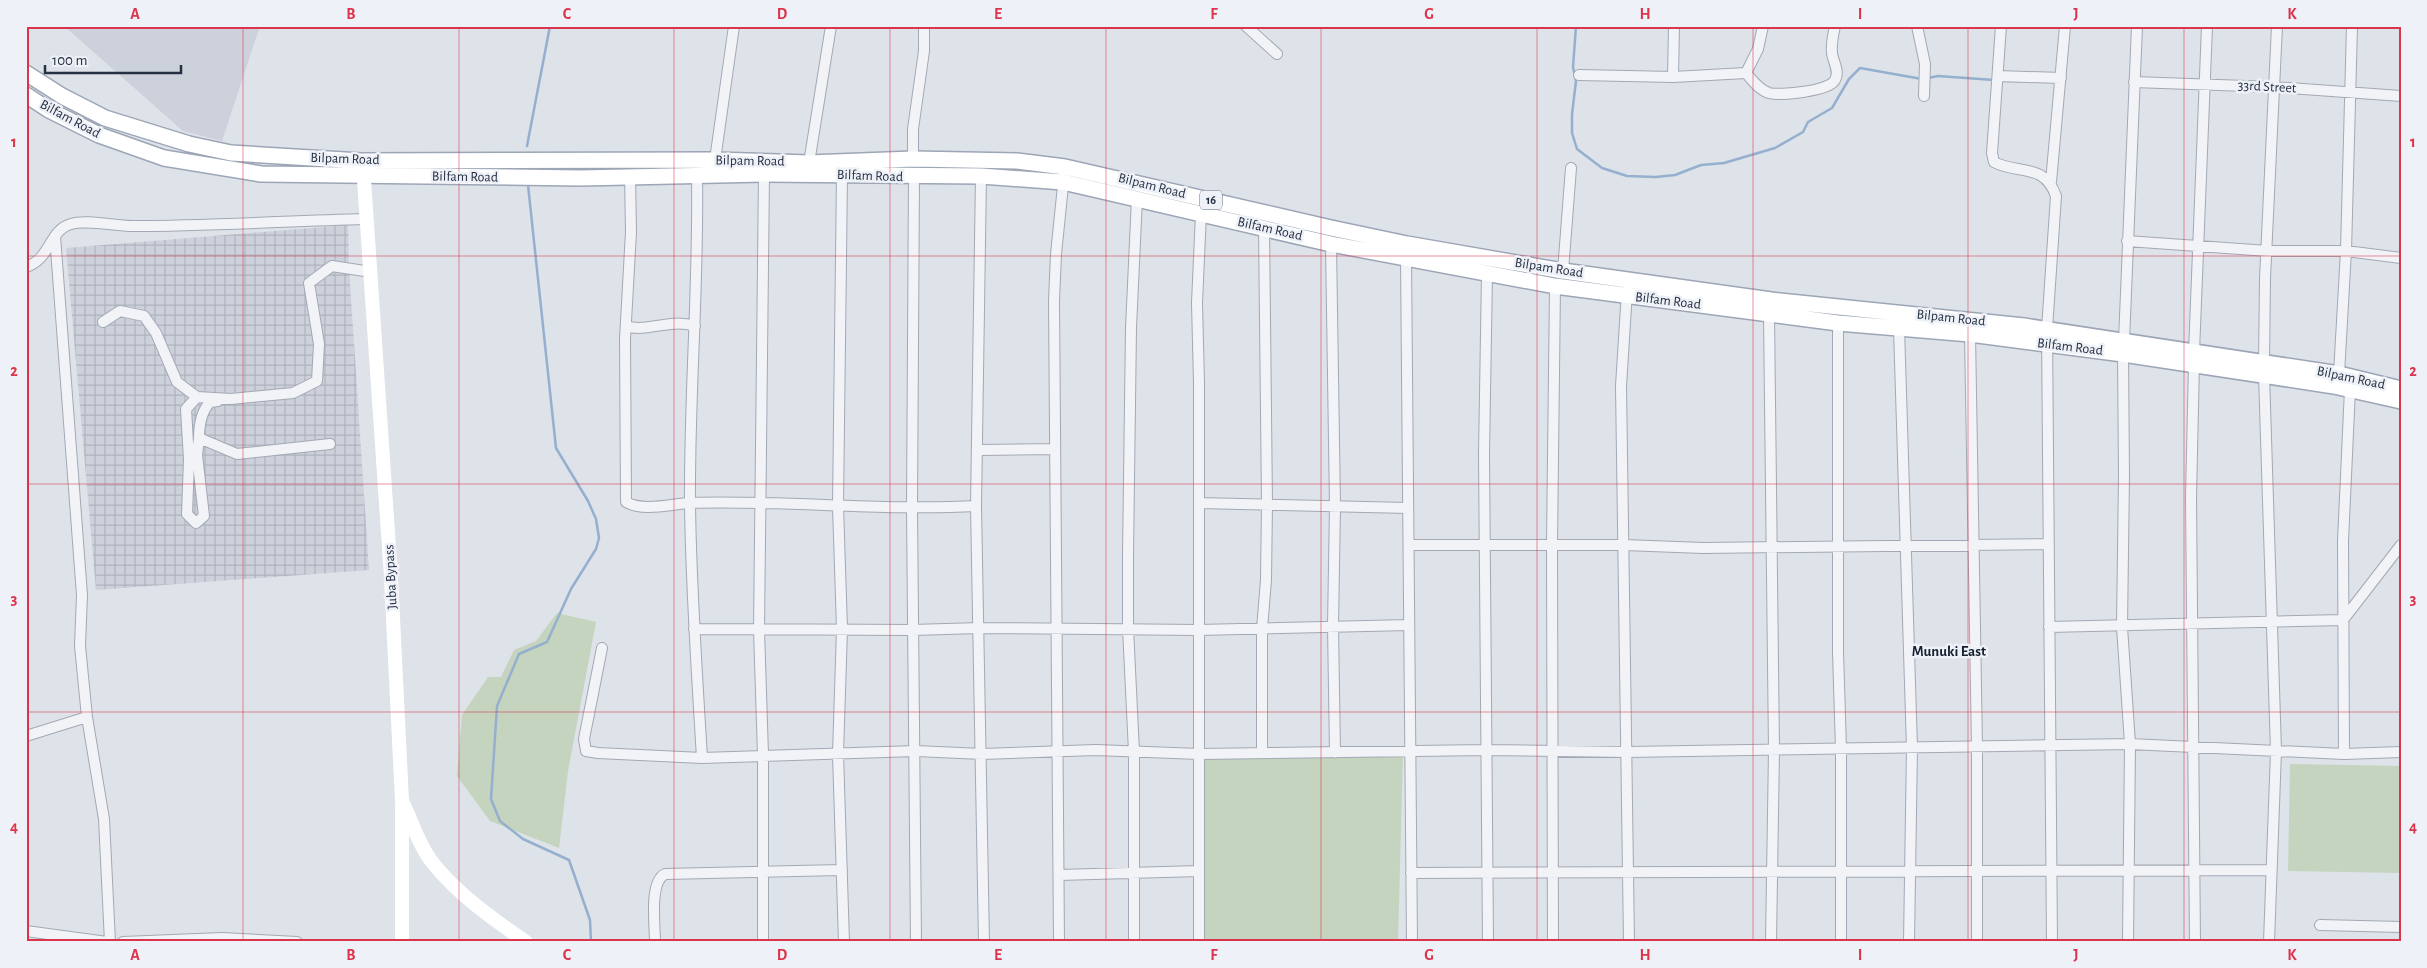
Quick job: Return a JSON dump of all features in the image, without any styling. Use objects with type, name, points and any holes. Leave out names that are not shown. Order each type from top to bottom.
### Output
[{"type":"main road","name":"Bilpam Road","points":[[26,73],[62,96],[105,118],[189,144],[231,153],[361,161],[715,160],[809,162],[913,159],[1017,161],[1065,166],[1378,238],[1564,271],[1771,300],[1969,319],[2047,337],[2264,368],[2339,374],[2401,389]]},
{"type":"main road","name":"Bilfam Road","points":[[26,95],[49,110],[100,135],[164,158],[261,174],[572,178],[764,174],[914,177],[981,176],[1063,182],[1331,244],[1555,286],[1838,323],[1970,334],[2047,337]]},
{"type":"main road","name":"Juba Bypass","points":[[361,161],[371,272],[391,577],[402,800],[415,833],[431,862],[474,903],[526,942]]},
{"type":"main road","name":"16","points":[[2264,368],[2401,401]]},
{"type":"main road","points":[[402,800],[402,942]]},
{"type":"street","points":[[715,160],[734,26]]},
{"type":"street","points":[[809,162],[831,26]]},
{"type":"street","points":[[913,159],[913,129],[924,51],[924,26]]},
{"type":"street","points":[[1246,26],[1277,54]]},
{"type":"street","points":[[1673,77],[1674,26]]},
{"type":"street","points":[[1746,73],[1758,49],[1762,26]]},
{"type":"street","points":[[1746,73],[1756,85],[1768,93],[1784,94],[1827,86],[1834,82],[1837,76],[1832,54],[1835,26]]},
{"type":"street","points":[[1917,26],[1925,64],[1924,96]]},
{"type":"street","points":[[2000,26],[1992,153],[1994,162],[2002,166],[2024,168],[2051,182]]},
{"type":"street","points":[[2052,942],[2047,337],[2056,196],[2051,182],[2065,26]]},
{"type":"street","points":[[2128,942],[2130,744],[2122,627],[2123,347],[2137,26]]},
{"type":"street","points":[[2195,942],[2191,497],[2197,247],[2207,26]]},
{"type":"street","points":[[2269,942],[2270,870],[2276,751],[2264,368],[2265,278],[2268,251],[2276,26]]},
{"type":"street","points":[[2339,374],[2346,251],[2352,26]]},
{"type":"street","points":[[1579,75],[1673,77],[1746,73]]},
{"type":"street","points":[[1998,76],[2061,78]]},
{"type":"street","name":"33rd Street","points":[[2134,82],[2274,87],[2351,94],[2401,96]]},
{"type":"street","points":[[1060,942],[1055,629],[1054,301],[1065,166]]},
{"type":"street","points":[[1564,271],[1571,168]]},
{"type":"street","points":[[763,942],[763,755],[758,630],[764,174]]},
{"type":"street","points":[[697,175],[690,503],[694,629],[702,758]]},
{"type":"street","points":[[842,175],[838,506],[842,629],[838,754],[844,942]]},
{"type":"street","points":[[630,176],[631,232],[626,326],[626,502],[638,506],[690,503],[912,509],[976,506]]},
{"type":"street","points":[[981,176],[977,354],[979,450],[976,506],[980,628],[984,942]]},
{"type":"street","points":[[914,177],[912,509],[914,537],[912,630],[916,751],[916,942]]},
{"type":"street","points":[[1134,942],[1134,752],[1128,628],[1131,328],[1137,198]]},
{"type":"street","points":[[1199,942],[1200,630],[1197,303],[1201,214]]},
{"type":"street","points":[[26,267],[36,264],[44,256],[55,236],[63,227],[72,223],[131,226],[365,218]]},
{"type":"street","points":[[1262,754],[1262,629],[1266,580],[1267,504],[1264,227]]},
{"type":"street","points":[[26,931],[109,942],[104,819],[87,717],[80,646],[82,595],[55,236]]},
{"type":"street","points":[[2127,241],[2268,251],[2346,251],[2401,258]]},
{"type":"street","points":[[1331,244],[1335,506],[1333,626],[1335,753]]},
{"type":"street","points":[[1406,258],[1412,942]]},
{"type":"street","points":[[196,397],[186,409],[189,460],[187,514],[196,523],[204,516],[198,455],[199,426],[204,408],[210,402],[293,393],[317,380],[320,344],[309,283],[332,266],[371,272]]},
{"type":"street","points":[[1487,273],[1485,544],[1488,942]]},
{"type":"street","points":[[1629,281],[1626,296],[1621,386],[1629,942]]},
{"type":"street","points":[[1552,942],[1552,545],[1555,286]]},
{"type":"street","points":[[103,322],[120,311],[144,316],[156,333],[177,382],[196,397],[231,399]]},
{"type":"street","points":[[1769,314],[1774,750],[1774,872],[1771,942]]},
{"type":"street","points":[[626,326],[639,329],[654,324],[682,323],[695,326]]},
{"type":"street","points":[[1838,323],[1838,652],[1841,749],[1841,942]]},
{"type":"street","points":[[1899,328],[1912,748],[1909,942]]},
{"type":"street","points":[[1970,334],[1977,747],[1977,942]]},
{"type":"street","points":[[2344,754],[2343,541],[2350,389]]},
{"type":"street","points":[[199,438],[237,454],[330,444]]},
{"type":"street","points":[[979,450],[1054,450]]},
{"type":"street","points":[[1199,503],[1408,508]]},
{"type":"street","points":[[1409,545],[1624,545],[1703,548],[1907,544],[2049,544]]},
{"type":"street","points":[[2343,620],[2401,545]]},
{"type":"street","points":[[2049,628],[2343,620]]},
{"type":"street","points":[[694,629],[912,630],[1128,628],[1200,630],[1409,625]]},
{"type":"street","points":[[602,648],[584,739],[586,751],[598,753],[702,758],[916,751],[982,754],[1096,750],[1199,754],[1487,750],[1627,752],[2130,744],[2344,754],[2401,752]]},
{"type":"street","points":[[26,736],[87,717]]},
{"type":"street","points":[[655,942],[655,889],[661,876],[668,874],[842,870]]},
{"type":"street","points":[[1411,872],[2270,870]]},
{"type":"street","points":[[1059,875],[1199,871]]},
{"type":"street","points":[[2320,925],[2401,927]]},
{"type":"street","points":[[123,942],[222,938],[297,942]]},
{"type":"shaded area","points":[[64,26],[260,26],[222,141],[183,131]]},
{"type":"shaded area","points":[[348,225],[349,268],[369,570],[96,590],[66,248]]},
{"type":"green space","points":[[557,613],[596,622],[568,771],[559,848],[490,821],[457,776],[462,715],[488,677],[501,677],[514,650],[536,641]]},
{"type":"green space","points":[[1403,753],[1398,942],[1204,942],[1205,754]]},
{"type":"green space","points":[[2290,764],[2401,766],[2401,873],[2288,871]]},
{"type":"waterway","points":[[527,146],[550,26]]},
{"type":"waterway","points":[[1576,26],[1573,67],[1576,81],[1572,133],[1577,149],[1602,168],[1627,176],[1656,177],[1675,175],[1701,165],[1724,163],[1775,148],[1803,132],[1808,122],[1832,108],[1849,79],[1860,68],[1922,79]]},
{"type":"waterway","points":[[1928,78],[1938,76],[1994,80]]},
{"type":"waterway","points":[[2007,81],[2019,81]]},
{"type":"waterway","points":[[528,185],[556,448],[588,501],[596,519],[599,538],[596,549],[571,589],[547,642],[519,654],[497,706],[491,799],[500,821],[523,839],[569,860],[590,920],[591,942]]},
{"type":"district","name":"Munuki East","points":[[1949,651]]}]
